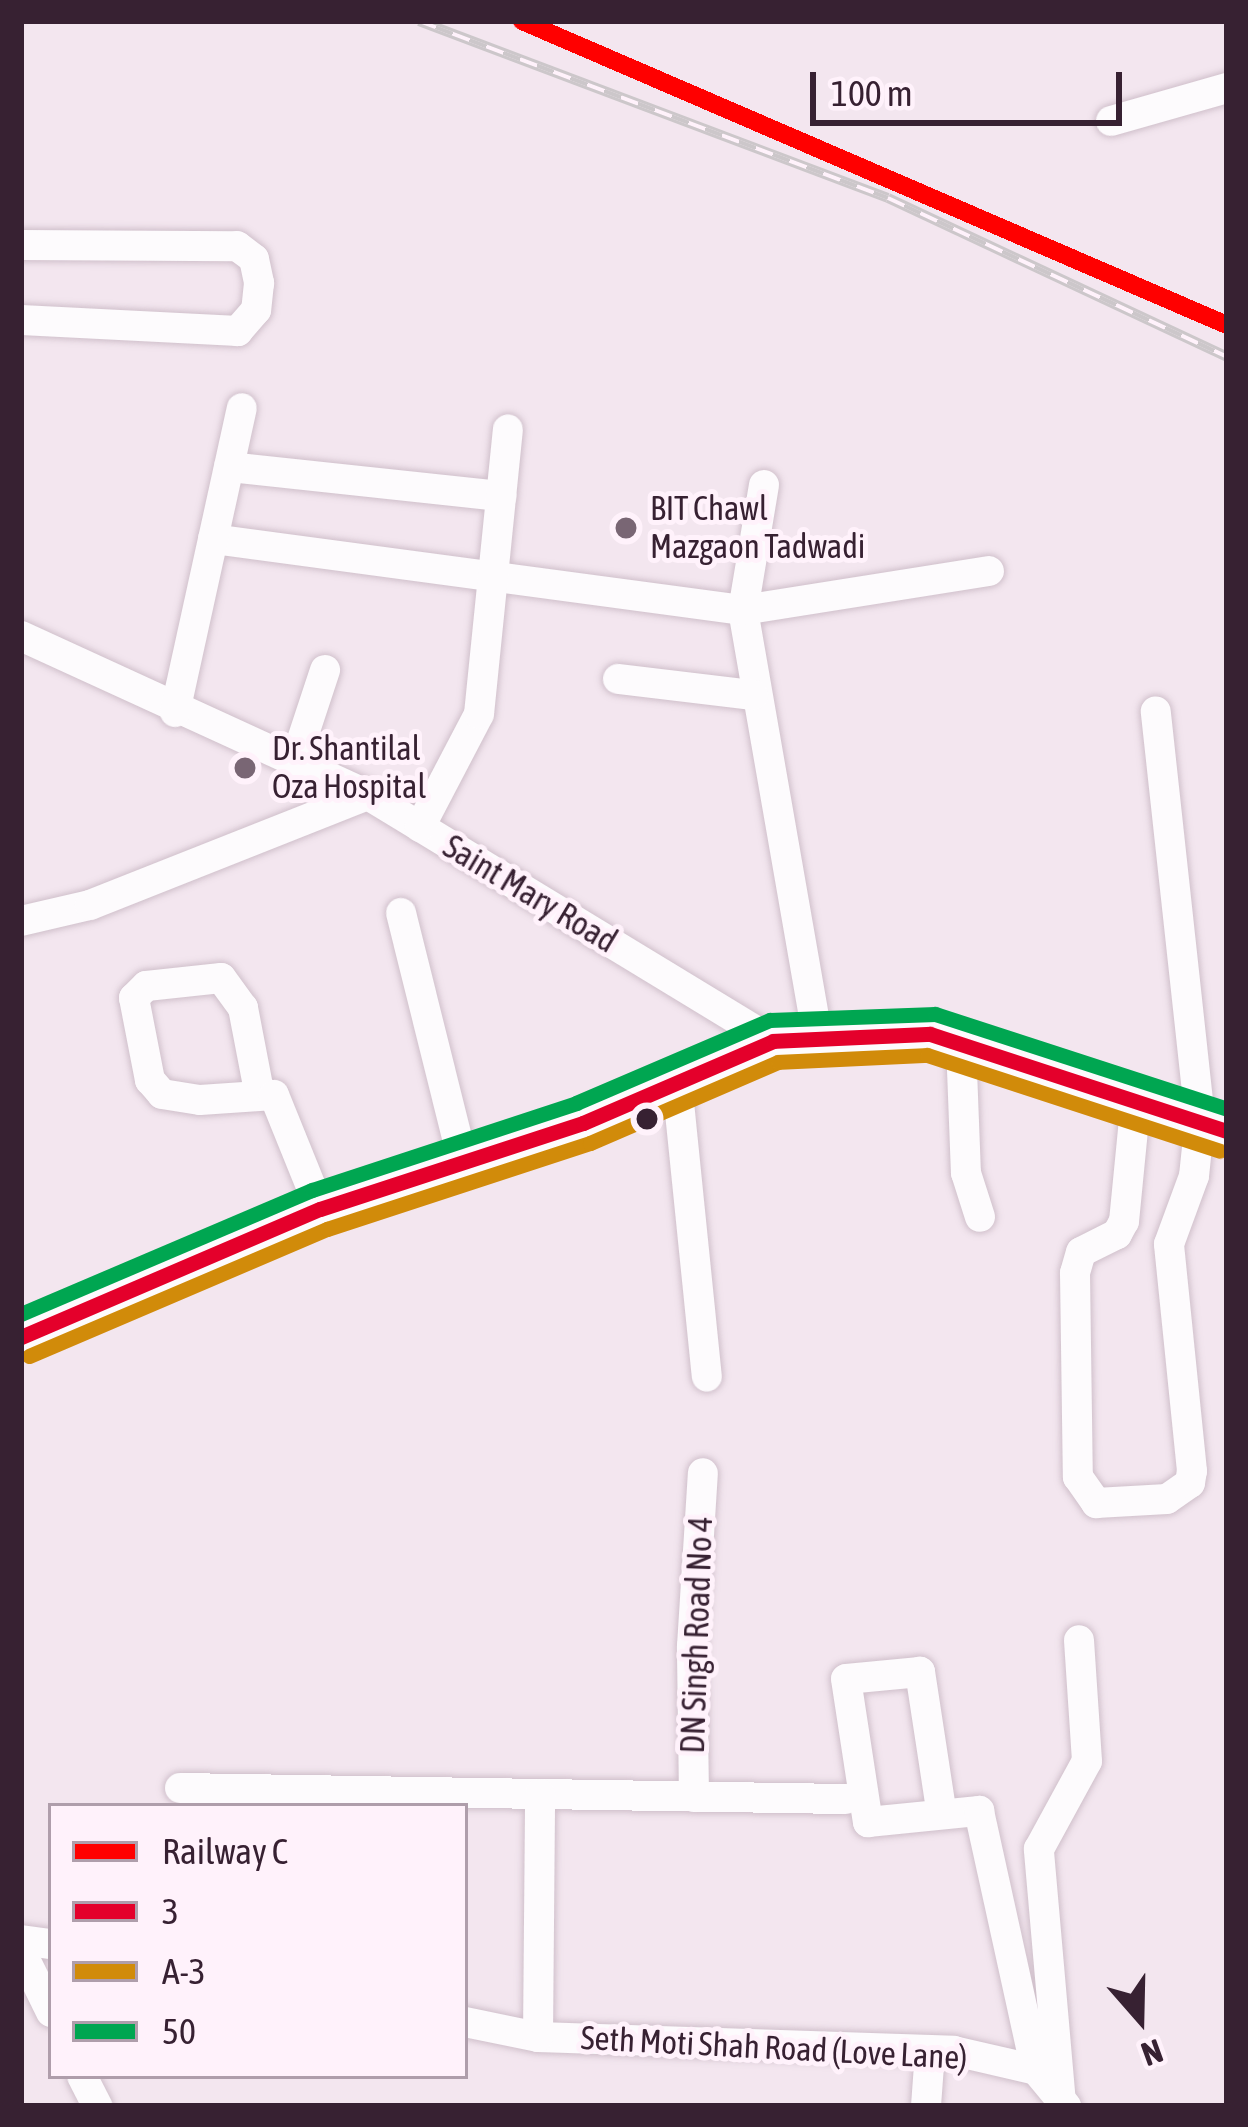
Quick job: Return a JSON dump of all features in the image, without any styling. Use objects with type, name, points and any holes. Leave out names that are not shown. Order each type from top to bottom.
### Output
[{"type":"main road","points":[[21,1337],[320,1209],[462,1158],[679,1099],[772,1041],[817,1034],[930,1034],[1214,1125]]},
{"type":"street","points":[[1111,121],[1227,88]]},
{"type":"street","points":[[21,245],[237,246],[254,259],[259,283],[256,310],[238,331],[21,320]]},
{"type":"street","points":[[175,712],[242,408]]},
{"type":"street","points":[[420,827],[478,714],[508,428]]},
{"type":"street","points":[[229,467],[500,496]]},
{"type":"street","points":[[764,485],[743,610],[753,695],[817,1034]]},
{"type":"street","points":[[213,539],[743,610],[988,571]]},
{"type":"street","name":"Saint Mary Road","points":[[21,636],[175,712],[368,795],[772,1041]]},
{"type":"street","points":[[294,764],[325,670]]},
{"type":"street","points":[[618,679],[753,695]]},
{"type":"street","points":[[1136,1099],[1124,1221],[1118,1234],[1081,1252],[1075,1273],[1078,1477],[1096,1503],[1167,1499],[1190,1484],[1169,1244],[1214,1125],[1156,711]]},
{"type":"street","points":[[21,922],[90,905],[368,795]]},
{"type":"street","points":[[401,913],[462,1158]]},
{"type":"street","points":[[259,1091],[243,1008],[221,978],[146,986],[134,998],[150,1080],[161,1094],[200,1100],[259,1091],[274,1095],[320,1209]]},
{"type":"street","points":[[961,1044],[966,1173],[980,1217]]},
{"type":"street","points":[[679,1099],[707,1376]]},
{"type":"street","name":"DN Singh Road No 4","points":[[694,1797],[692,1646],[703,1473]]},
{"type":"street","points":[[1064,2104],[1039,1850],[1088,1761],[1079,1640]]},
{"type":"street","points":[[940,1810],[920,1672],[846,1679],[868,1822],[940,1810],[979,1811],[1036,2070],[1064,2104]]},
{"type":"street","points":[[179,1788],[845,1799]]},
{"type":"street","points":[[538,2037],[540,1794]]},
{"type":"street","points":[[21,1951],[48,2006]]},
{"type":"street","name":"Seth Moti Shah Road (Love Lane)","points":[[468,2023],[538,2037],[930,2050],[1036,2070]]},
{"type":"street","points":[[926,2106],[930,2050]]},
{"type":"railway","points":[[419,21],[888,198],[1227,357]]},
{"type":"rail line","name":"C","points":[[522,21],[1227,325]]},
{"type":"transit line","name":"50","points":[[21,1314],[312,1190],[576,1103],[770,1020],[935,1014],[1227,1109]]},
{"type":"transit line","name":"3","points":[[21,1337],[320,1209],[583,1123],[773,1041],[930,1034],[1227,1131]]},
{"type":"transit line","name":"A-3","points":[[29,1356],[327,1229],[590,1143],[778,1062],[927,1055],[1220,1151]]},
{"type":"place","name":"BIT Chawl Mazgaon Tadwadi","points":[[626,528]]},
{"type":"place","name":"Dr. Shantilal Oza Hospital","points":[[245,768]]}]
